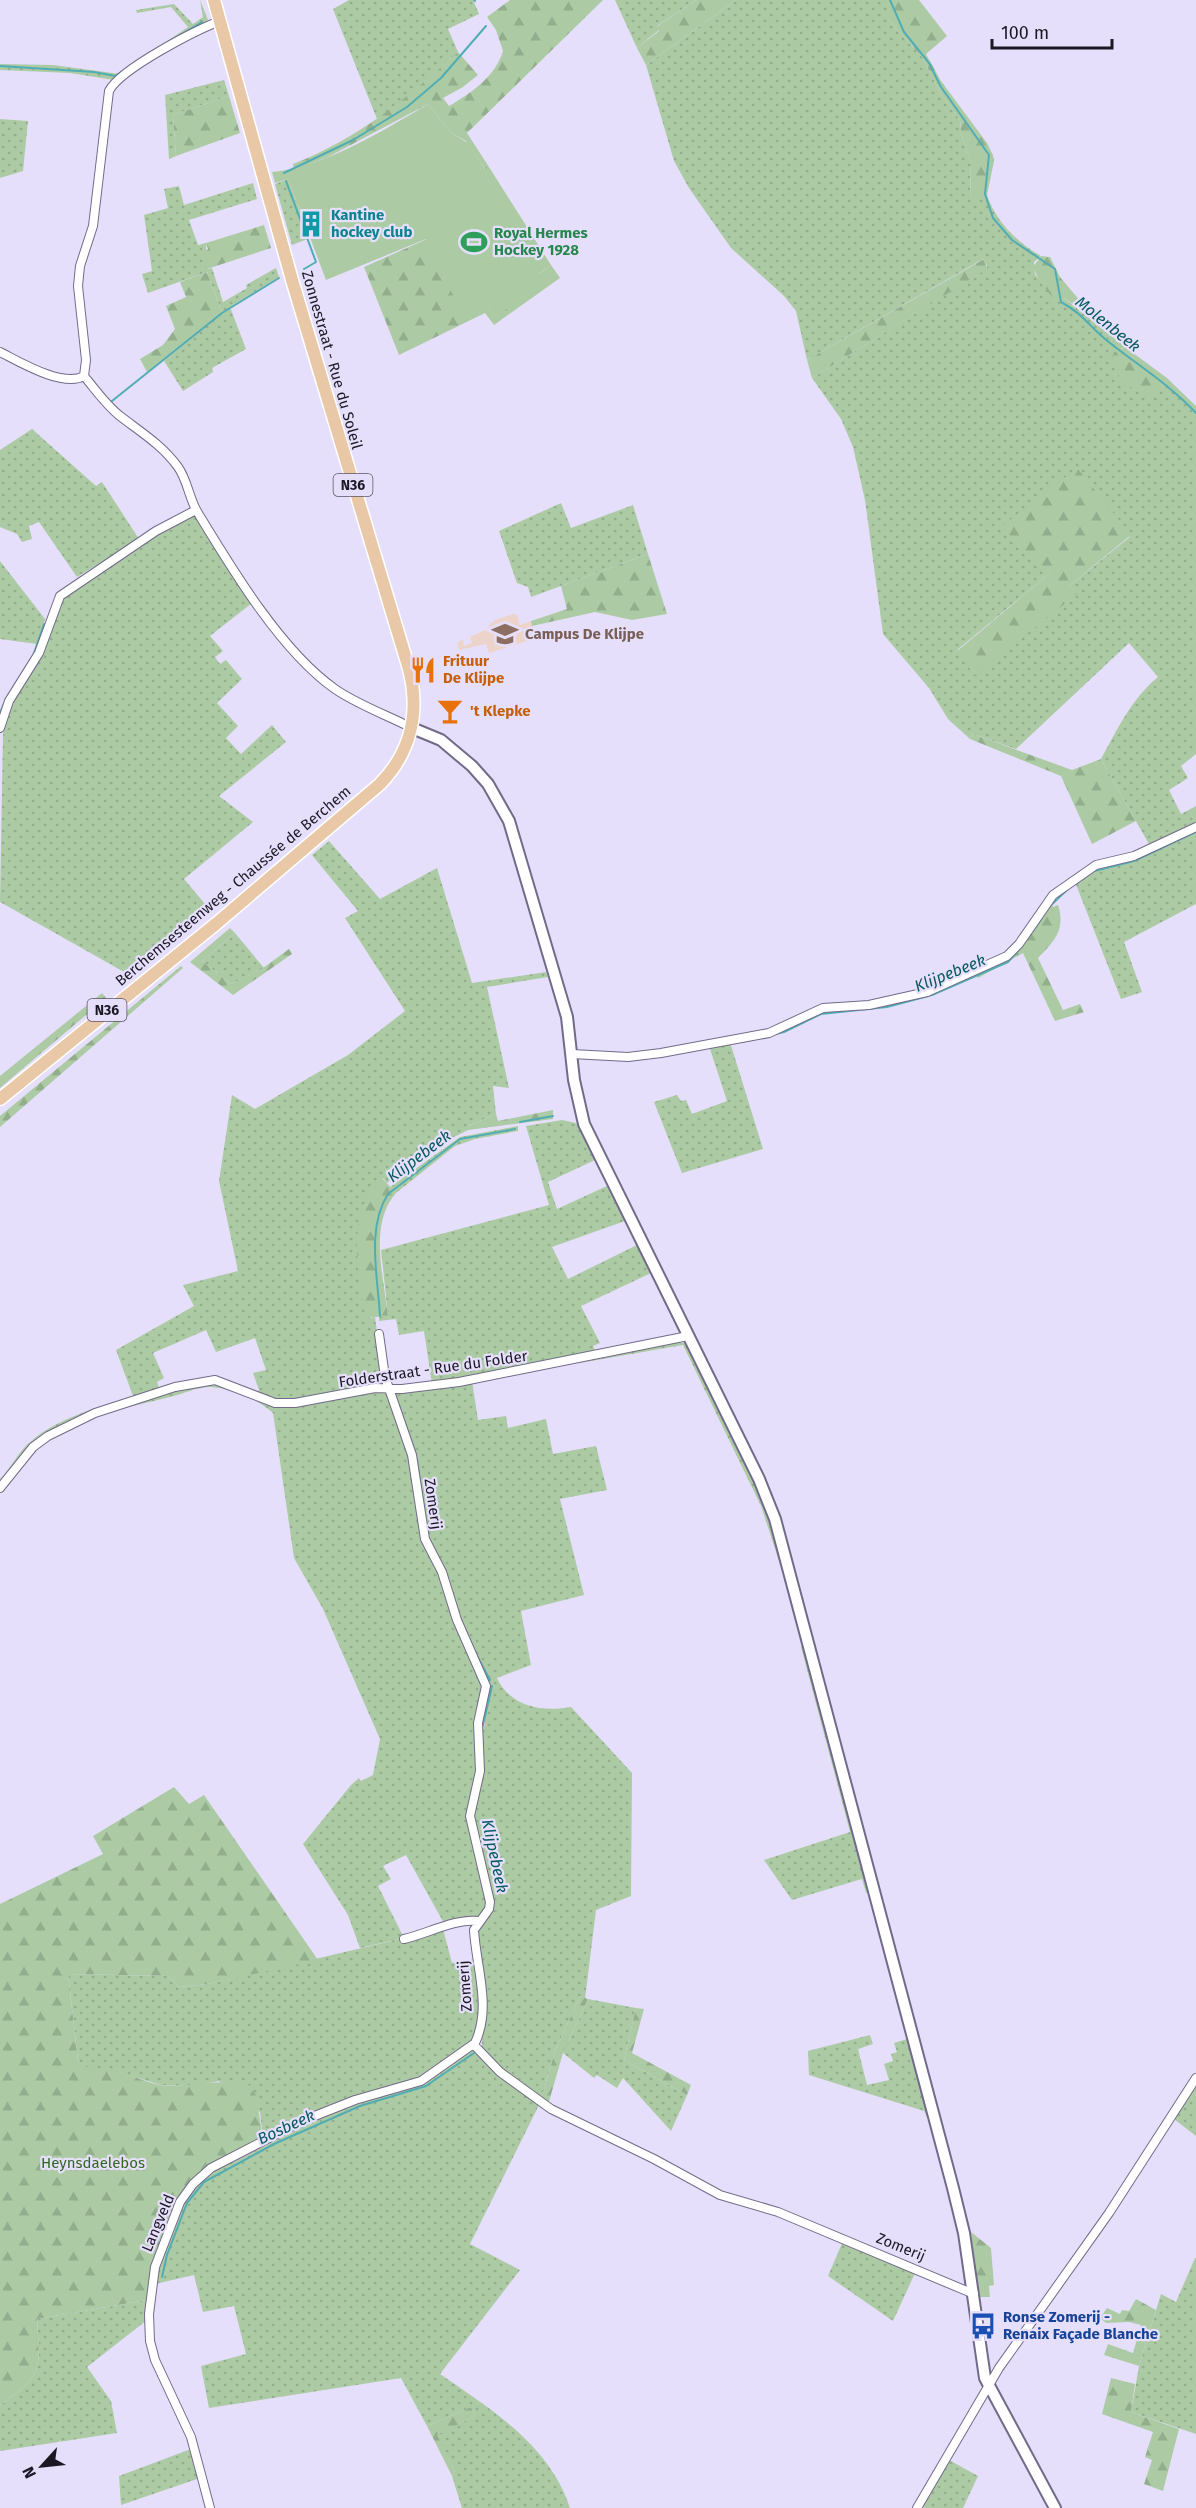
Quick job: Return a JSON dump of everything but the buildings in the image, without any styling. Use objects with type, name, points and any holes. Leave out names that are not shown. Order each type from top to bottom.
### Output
[{"type":"main road","name":"Zonnestraat - Rue du Soleil","points":[[214,0],[292,280],[411,678],[414,700],[412,728]]},
{"type":"main road","name":"Berchemsesteenweg - Chaussée de Berchem","points":[[0,1100],[114,1004],[217,923],[380,784],[398,764],[412,728]]},
{"type":"street","points":[[220,21],[147,60],[116,81],[109,91],[93,226],[81,266],[78,286],[86,360],[84,376],[120,416],[158,443],[168,455],[184,478],[196,510],[248,592],[307,666],[336,690],[441,740],[472,766],[488,784],[504,811],[567,1017],[578,1101],[588,1134],[759,1479],[789,1565],[953,2188],[974,2294],[982,2364],[988,2386],[1055,2508]]},
{"type":"street","points":[[0,352],[49,374],[74,379],[84,376]]},
{"type":"street","points":[[0,728],[9,701],[39,653],[60,596],[156,531],[196,510]]},
{"type":"street","points":[[572,1054],[627,1057],[661,1053],[769,1033],[823,1008],[869,1005],[927,992],[1007,956],[1019,944],[1053,895],[1096,865],[1134,856],[1196,827]]},
{"type":"street","name":"Zomerij","points":[[379,1334],[388,1389],[412,1455],[425,1539],[442,1572],[459,1626],[486,1686],[478,1723],[480,1771],[470,1810],[471,1830],[490,1897],[489,1909],[478,1921],[474,1930],[482,1999],[478,2037],[474,2045],[500,2072],[545,2106],[720,2195],[778,2212],[974,2294]]},
{"type":"street","name":"Folderstraat - Rue du Folder","points":[[0,1488],[33,1447],[60,1429],[103,1410],[175,1387],[215,1380],[282,1404],[375,1388],[388,1389],[513,1373],[688,1336]]},
{"type":"street","points":[[404,1939],[432,1932],[466,1919],[478,1921]]},
{"type":"street","name":"Langveld","points":[[210,2508],[191,2437],[155,2360],[150,2341],[149,2314],[155,2267],[180,2202],[193,2184],[211,2168],[302,2121],[355,2100],[421,2081],[474,2045]]},
{"type":"street","points":[[917,2508],[999,2367],[1109,2213],[1196,2078]]},
{"type":"shaded area","name":"Campus De Klijpe","points":[[513,614],[517,615],[520,625],[531,621],[536,638],[489,653],[486,644],[459,650],[457,643],[463,639],[464,646],[472,643],[470,637],[485,630],[495,620]]},
{"type":"green space","points":[[200,0],[208,20],[122,72],[188,27],[171,7],[137,13],[136,10],[174,4],[193,24],[203,17]]},
{"type":"green space","points":[[349,0],[473,0],[479,14],[448,29],[458,52],[417,90],[377,119],[333,9]]},
{"type":"green space","points":[[510,0],[603,0],[467,133],[489,167],[486,170],[466,141],[450,132],[428,104],[328,157],[294,170],[293,164],[339,142],[381,116],[458,52],[478,75],[443,98],[449,106],[473,90],[495,68],[503,51],[496,30],[487,17]]},
{"type":"green space","points":[[615,0],[696,0],[657,26],[659,30],[637,48]]},
{"type":"green space","points":[[696,0],[736,0],[646,65],[637,48],[659,31],[656,27]]},
{"type":"green space","points":[[736,0],[889,0],[888,19],[922,57],[941,94],[960,120],[961,133],[971,163],[970,200],[987,195],[996,214],[1008,230],[1041,256],[1034,262],[1035,274],[1055,300],[1064,298],[1125,347],[1114,352],[1161,389],[1167,378],[1196,406],[1196,754],[1181,766],[1188,778],[1169,790],[1181,814],[1196,806],[1196,822],[1150,846],[1101,759],[1133,705],[1158,677],[1129,643],[1016,749],[973,734],[970,739],[948,719],[929,688],[883,634],[865,500],[853,447],[841,419],[812,378],[986,269],[987,266],[983,259],[807,360],[796,311],[784,296],[731,248],[689,188],[674,161],[646,65]],"holes":[[[1131,536],[1069,586],[1076,594],[956,651],[1050,573]]]},
{"type":"green space","points":[[889,0],[919,0],[947,36],[926,54],[941,81],[987,143],[993,155],[994,161],[987,195],[970,201],[971,163],[961,133],[960,120],[941,94],[922,57],[888,19],[886,11]]},
{"type":"green space","points":[[0,64],[53,65],[120,74],[114,80],[70,73],[0,70]]},
{"type":"green space","points":[[224,80],[229,96],[173,115],[176,156],[169,159],[165,95]]},
{"type":"green space","points":[[229,96],[240,133],[176,156],[173,115]]},
{"type":"green space","points":[[428,104],[450,132],[468,143],[485,169],[489,167],[551,265],[539,274],[544,283],[494,318],[487,305],[463,316],[426,239],[326,280],[288,179],[275,183],[272,172],[312,163],[353,146]]},
{"type":"green space","points":[[0,119],[28,121],[23,171],[0,178]]},
{"type":"green space","points":[[288,179],[310,238],[292,245],[275,184]]},
{"type":"green space","points":[[253,183],[257,199],[189,220],[198,245],[206,243],[207,269],[212,268],[223,302],[247,288],[246,285],[276,268],[279,277],[230,307],[246,349],[212,368],[213,372],[183,391],[164,361],[222,313],[207,272],[148,293],[142,274],[152,271],[144,215],[168,208],[164,189],[179,186],[184,205]]},
{"type":"green space","points":[[264,225],[271,248],[207,269],[201,255],[208,249],[206,243]]},
{"type":"green space","points":[[427,239],[487,305],[494,317],[543,283],[538,275],[551,265],[560,278],[494,325],[485,313],[399,355],[364,267]]},
{"type":"green space","points":[[1041,256],[1050,257],[1060,277],[1081,302],[1077,307],[1064,298],[1055,301],[1039,280],[1033,267]]},
{"type":"green space","points":[[984,259],[987,269],[812,378],[807,360]]},
{"type":"green space","points":[[207,272],[222,313],[147,372],[140,359],[163,345],[175,329],[166,306],[186,297],[180,282]]},
{"type":"green space","points":[[1125,347],[1167,378],[1161,389],[1150,397],[1130,387],[1117,372],[1112,358],[1114,352]]},
{"type":"green space","points":[[32,429],[96,486],[102,482],[139,539],[77,577],[39,522],[29,526],[32,539],[22,542],[17,534],[0,527],[0,450]]},
{"type":"green space","points":[[1077,468],[1131,535],[1069,586],[1077,594],[975,675],[956,652],[1050,573],[1001,527]]},
{"type":"green space","points":[[561,503],[571,528],[633,505],[648,554],[531,597],[528,587],[517,583],[499,531]]},
{"type":"green space","points":[[191,514],[196,517],[252,603],[210,636],[223,651],[215,657],[220,664],[226,660],[242,679],[217,703],[238,726],[226,738],[241,754],[272,725],[286,742],[219,796],[253,822],[184,879],[211,911],[133,977],[0,902],[5,719],[53,611],[66,594],[143,541]]},
{"type":"green space","points":[[648,554],[667,614],[632,620],[595,612],[532,626],[531,621],[567,609],[561,586]]},
{"type":"green space","points":[[0,561],[45,619],[37,644],[0,639]]},
{"type":"green space","points":[[973,734],[1072,770],[1101,759],[1136,821],[1092,844],[1061,776],[970,739]]},
{"type":"green space","points":[[1196,829],[1196,904],[1124,942],[1142,992],[1121,999],[1075,882],[1098,867]]},
{"type":"green space","points":[[329,841],[380,899],[437,868],[472,983],[546,972],[548,977],[487,987],[509,1088],[493,1086],[496,1114],[468,1126],[468,1130],[442,1143],[387,1183],[383,1178],[371,1193],[363,1210],[359,1227],[360,1263],[370,1318],[375,1317],[384,1385],[283,1402],[256,1394],[259,1390],[253,1373],[266,1370],[255,1338],[216,1352],[206,1330],[153,1353],[164,1378],[157,1382],[160,1390],[40,1439],[0,1485],[0,1479],[22,1450],[41,1434],[79,1414],[133,1396],[116,1350],[194,1306],[183,1285],[238,1271],[219,1181],[232,1095],[255,1109],[348,1055],[405,1011],[345,918],[358,911],[312,855]]},
{"type":"green space","points":[[1051,902],[1053,907],[1058,905],[1059,928],[1057,935],[1038,958],[1063,1010],[1080,1004],[1084,1012],[1055,1021],[1023,953],[978,978],[976,974],[1006,960]]},
{"type":"green space","points":[[230,928],[235,933],[202,961],[231,984],[263,968],[289,949],[292,954],[233,995],[190,962]]},
{"type":"green space","points":[[235,933],[264,968],[231,984],[202,961]]},
{"type":"green space","points":[[181,966],[183,968],[0,1127],[0,1116]]},
{"type":"green space","points":[[102,993],[106,998],[0,1088],[0,1076]]},
{"type":"green space","points":[[730,1042],[763,1149],[682,1173],[654,1102],[677,1095],[681,1101],[686,1100],[692,1114],[727,1101],[709,1046]]},
{"type":"green space","points":[[553,1110],[553,1119],[468,1130],[468,1126],[496,1114],[498,1121]]},
{"type":"green space","points":[[562,1120],[576,1123],[595,1160],[548,1182],[557,1209],[607,1186],[625,1221],[552,1247],[568,1279],[637,1245],[651,1273],[581,1306],[600,1343],[593,1346],[597,1355],[432,1384],[424,1331],[399,1335],[396,1319],[379,1321],[379,1317],[388,1315],[381,1250],[549,1205],[526,1126]]},
{"type":"green space","points":[[518,1126],[518,1131],[475,1139],[455,1146],[396,1193],[390,1187],[460,1137]]},
{"type":"green space","points":[[382,1178],[396,1193],[387,1206],[380,1236],[381,1268],[388,1316],[365,1318],[358,1262],[358,1226],[362,1209],[370,1193]]},
{"type":"green space","points":[[673,1343],[686,1343],[756,1487],[776,1541],[793,1604],[761,1506],[683,1345],[574,1364]]},
{"type":"green space","points":[[472,1381],[478,1420],[506,1416],[508,1428],[546,1419],[553,1454],[596,1446],[607,1490],[560,1499],[584,1595],[521,1611],[531,1665],[497,1678],[511,1696],[529,1706],[550,1709],[571,1707],[632,1773],[631,1896],[596,1910],[585,1999],[580,1996],[555,2051],[541,2100],[507,2074],[482,2047],[477,1928],[489,1913],[471,1815],[480,1779],[480,1728],[484,1729],[488,1694],[428,1542],[422,1504],[394,1397],[398,1392]]},
{"type":"green space","points":[[216,1383],[243,1395],[205,1387],[117,1410],[68,1428],[85,1419],[165,1392]]},
{"type":"green space","points":[[374,1390],[384,1391],[407,1443],[419,1505],[437,1566],[484,1685],[478,1764],[468,1809],[488,1903],[479,1916],[445,1925],[406,1855],[383,1866],[391,1879],[378,1886],[404,1938],[360,1948],[348,1915],[303,1844],[351,1785],[359,1778],[361,1781],[373,1775],[380,1739],[323,1609],[294,1558],[273,1413],[246,1396],[269,1406]]},
{"type":"green space","points":[[59,1433],[48,1440],[35,1451],[39,1444]]},
{"type":"green space","points":[[804,1646],[868,1892],[866,1893],[862,1879],[792,1900],[764,1860],[850,1832],[801,1647]]},
{"type":"green space","name":"Heynsdaelebos","points":[[174,1787],[189,1804],[204,1795],[318,1960],[208,1984],[179,1987],[168,1976],[68,1974],[78,2061],[94,2069],[121,2073],[161,2085],[226,2082],[248,2084],[256,2095],[263,2139],[220,2162],[195,2178],[185,2188],[176,2201],[162,2234],[147,2300],[37,2319],[39,2350],[36,2370],[25,2386],[0,2405],[0,1904],[103,1854],[93,1836]]},
{"type":"green space","points":[[443,1929],[452,1963],[476,1959],[480,2011],[479,2022],[471,2040],[457,2054],[406,2083],[342,2110],[263,2139],[260,2112],[219,2081],[194,2086],[161,2085],[121,2073],[89,2070],[78,2061],[68,1974],[168,1976],[179,1987],[208,1984]]},
{"type":"green space","points":[[580,1996],[588,1999],[563,2053],[548,2105],[541,2100],[555,2051]]},
{"type":"green space","points":[[588,1999],[636,2008],[624,2060],[687,2095],[671,2131],[623,2078],[617,2088],[597,2075],[594,2078],[563,2053]]},
{"type":"green space","points":[[636,2008],[644,2009],[632,2053],[691,2085],[687,2095],[624,2060]]},
{"type":"green space","points":[[870,2035],[873,2044],[858,2049],[867,2085],[889,2080],[884,2064],[893,2061],[891,2054],[897,2052],[894,2043],[907,2039],[928,2119],[924,2111],[809,2075],[808,2051]]},
{"type":"green space","points":[[470,2050],[475,2050],[494,2072],[539,2105],[470,2244],[520,2270],[440,2374],[498,2415],[534,2448],[561,2486],[570,2508],[462,2508],[452,2476],[455,2471],[436,2435],[475,2416],[471,2407],[427,2426],[401,2378],[209,2408],[201,2366],[246,2354],[234,2306],[203,2312],[194,2275],[155,2284],[160,2261],[185,2199],[211,2168],[234,2162],[325,2115],[422,2083]]},
{"type":"green space","points":[[1196,2086],[1196,2136],[1174,2119]]},
{"type":"green space","points":[[971,2232],[991,2248],[994,2285],[989,2286],[990,2297],[978,2297]]},
{"type":"green space","points":[[843,2241],[916,2271],[893,2321],[828,2276]]},
{"type":"green space","points":[[1195,2258],[1196,2434],[1131,2412],[1139,2366],[1161,2294],[1176,2302]]},
{"type":"green space","points":[[1136,2299],[1156,2310],[1139,2366],[1104,2355],[1108,2344],[1133,2353],[1141,2325],[1129,2322],[1106,2323],[1100,2318],[1107,2308],[1120,2314],[1122,2310],[1129,2311]]},
{"type":"green space","points":[[147,2300],[147,2320],[87,2367],[111,2401],[117,2433],[0,2451],[0,2405],[25,2386],[36,2370],[39,2350],[37,2319]]},
{"type":"green space","points":[[1111,2378],[1135,2384],[1131,2412],[1179,2429],[1163,2491],[1144,2484],[1152,2460],[1145,2457],[1153,2432],[1102,2414]]},
{"type":"green space","points":[[471,2407],[475,2416],[437,2435],[455,2471],[452,2476],[427,2426]]},
{"type":"green space","points":[[191,2449],[200,2478],[121,2505],[119,2476]]},
{"type":"green space","points":[[949,2460],[978,2476],[963,2508],[925,2508],[922,2506]]},
{"type":"waterway","name":"Molenbeek","points":[[890,0],[904,32],[929,63],[941,87],[989,155],[985,194],[993,218],[1012,240],[1055,269],[1061,302],[1165,385],[1196,413]]},
{"type":"waterway","points":[[167,43],[202,22]]},
{"type":"waterway","points":[[284,173],[353,140],[407,107],[441,78],[486,26]]},
{"type":"waterway","points":[[0,66],[94,72],[115,76],[129,67]]},
{"type":"waterway","points":[[286,181],[316,262],[304,269]]},
{"type":"waterway","points":[[112,401],[222,313],[279,278]]},
{"type":"waterway","points":[[33,656],[44,624]]},
{"type":"waterway","points":[[0,713],[6,699]]},
{"type":"waterway","name":"Klijpebeek","points":[[1094,871],[1134,861],[1196,832]]},
{"type":"waterway","name":"Klijpebeek","points":[[1048,908],[1068,889]]},
{"type":"waterway","name":"Klijpebeek","points":[[1031,933],[1042,918]]},
{"type":"waterway","name":"Klijpebeek","points":[[742,1042],[784,1032],[821,1014],[887,1007],[932,995],[1008,962],[1023,945]]},
{"type":"waterway","name":"Klijpebeek","points":[[520,1122],[553,1116]]},
{"type":"waterway","name":"Klijpebeek","points":[[380,1316],[375,1238],[381,1207],[388,1194],[460,1139],[515,1129]]},
{"type":"waterway","name":"Klijpebeek","points":[[400,1409],[415,1452]]},
{"type":"waterway","name":"Klijpebeek","points":[[417,1460],[424,1511]]},
{"type":"waterway","name":"Klijpebeek","points":[[435,1551],[446,1572]]},
{"type":"waterway","name":"Klijpebeek","points":[[477,1656],[490,1680]]},
{"type":"waterway","name":"Klijpebeek","points":[[482,1729],[492,1686]]},
{"type":"waterway","name":"Klijpebeek","points":[[483,1753],[483,1771]]},
{"type":"waterway","name":"Klijpebeek","points":[[488,1879],[493,1902]]},
{"type":"waterway","name":"Klijpebeek","points":[[480,1951],[486,1993]]},
{"type":"waterway","name":"Bosbeek","points":[[162,2277],[167,2255],[187,2203],[204,2182],[274,2144],[360,2106],[426,2086],[474,2053]]},
{"type":"place","name":"Kantine hockey club","points":[[311,224]]},
{"type":"place","name":"Royal Hermes Hockey 1928","points":[[474,242]]},
{"type":"place","name":"Campus De Klijpe","points":[[505,634]]},
{"type":"place","name":"Frituur De Klijpe","points":[[423,670]]},
{"type":"place","name":"'t Klepke","points":[[450,711]]},
{"type":"place","name":"Ronse Zomerij - Renaix Façade Blanche","points":[[983,2326]]}]
